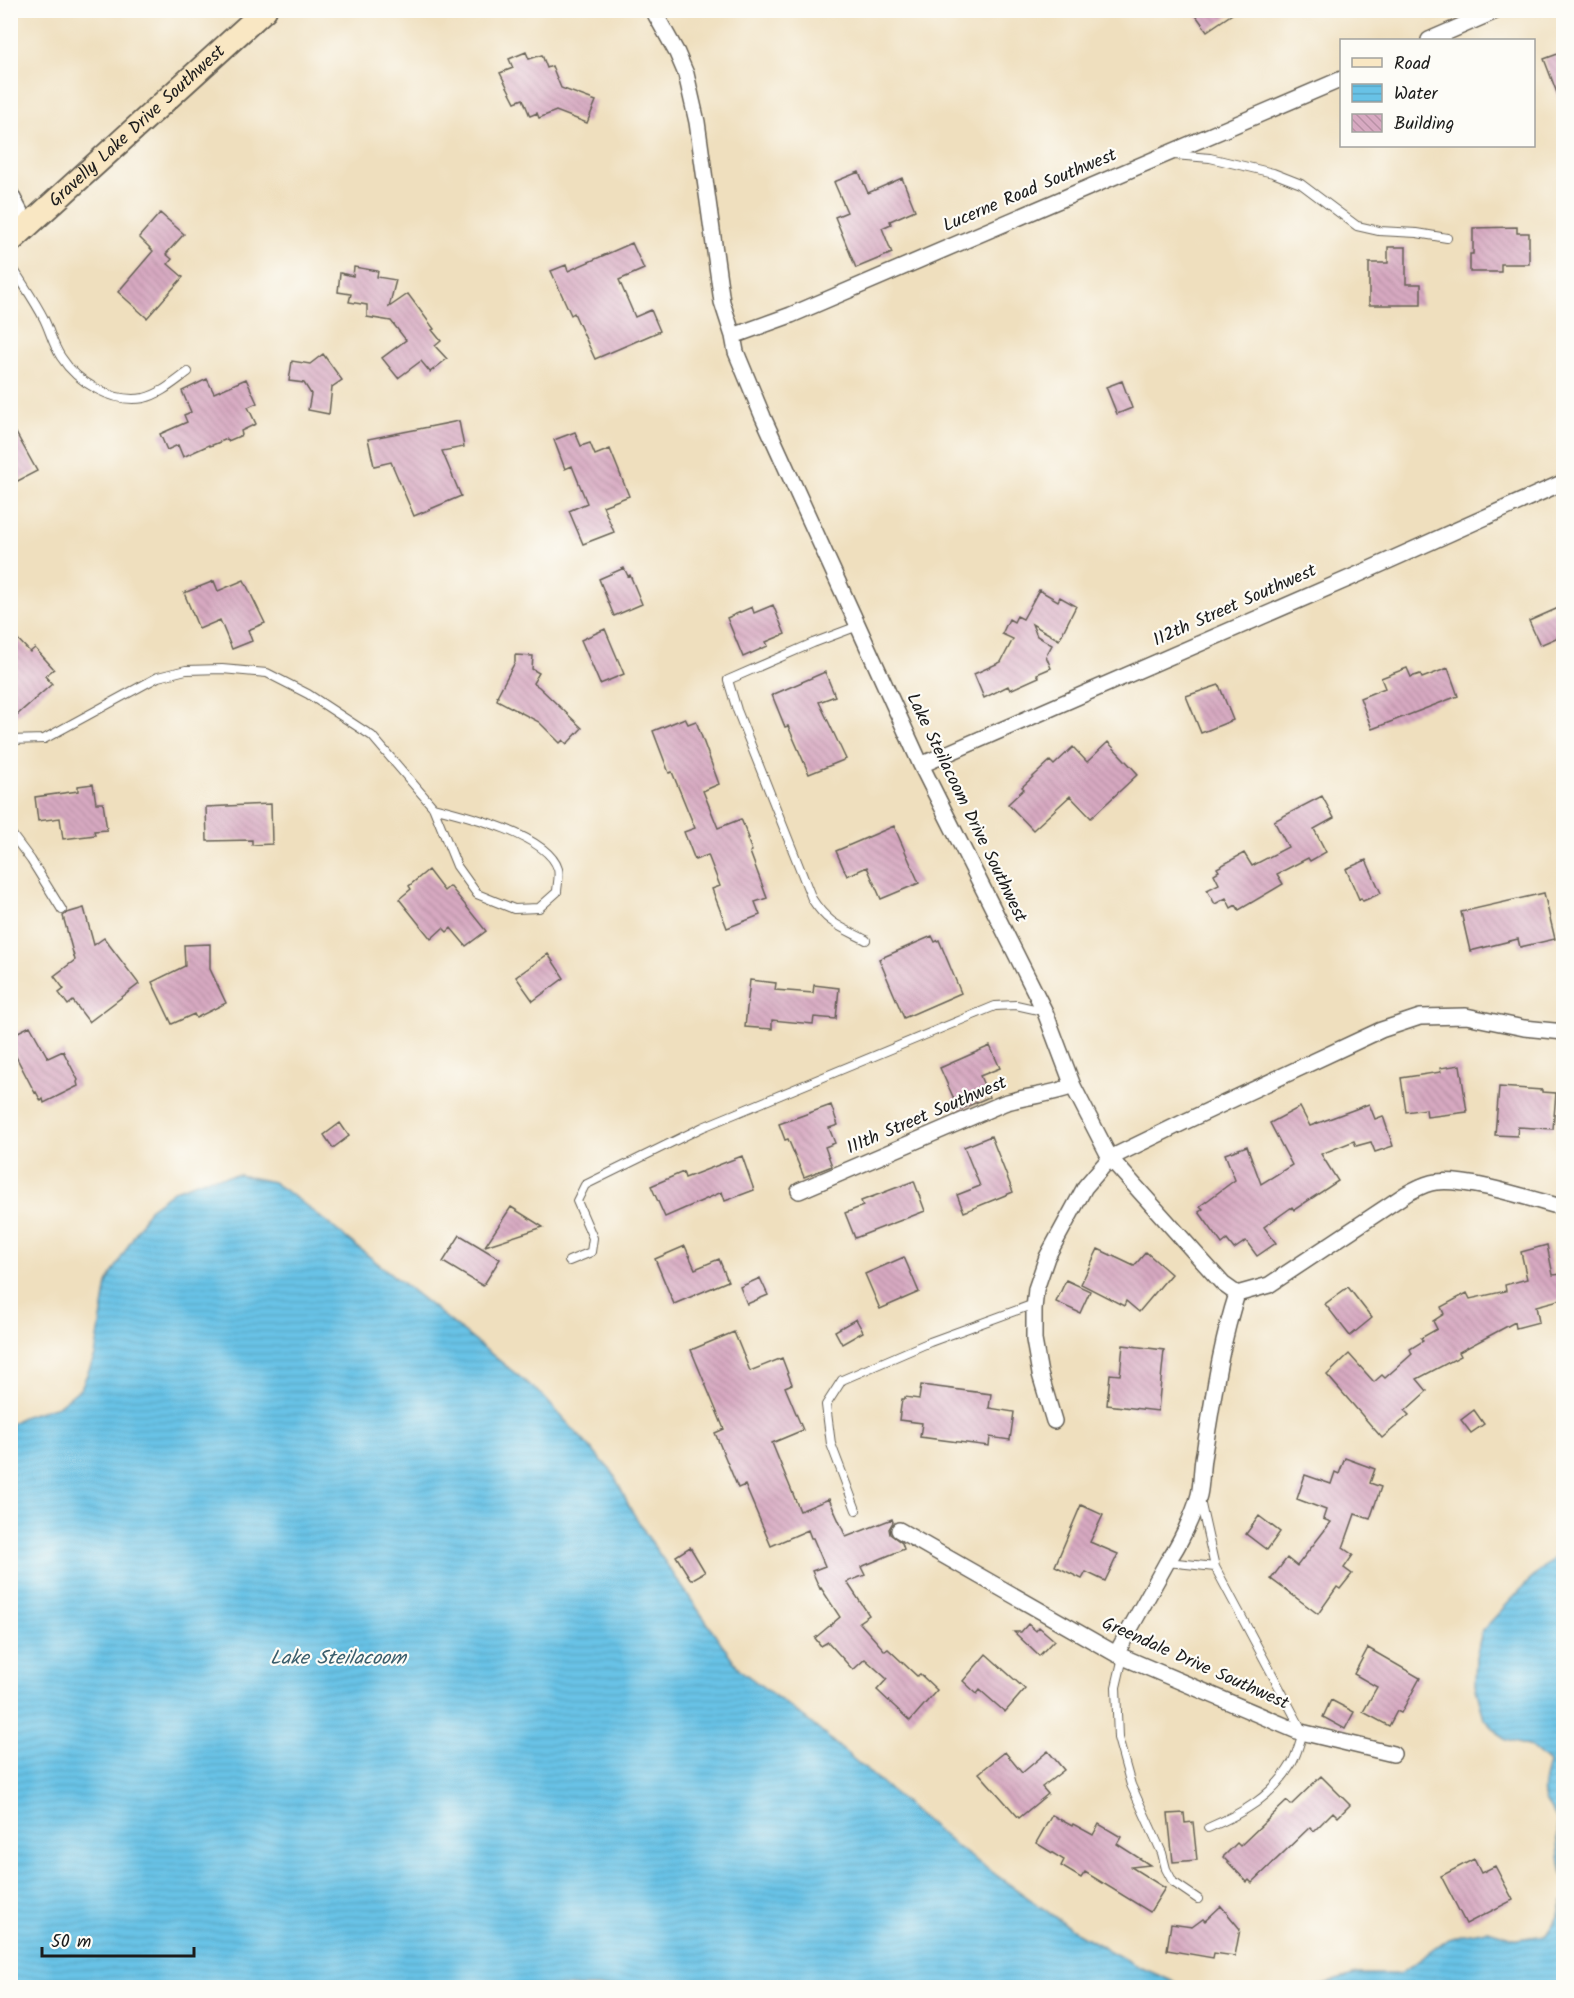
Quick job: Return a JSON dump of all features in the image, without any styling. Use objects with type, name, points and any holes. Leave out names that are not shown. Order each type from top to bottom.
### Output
[{"type":"main road","name":"Gravelly Lake Drive Southwest","points":[[10,242],[265,10]]},
{"type":"street","name":"Lake Steilacoom Drive Southwest","points":[[653,10],[686,74],[706,178],[722,302],[736,352],[763,417],[921,765],[1045,1012],[1073,1086],[1110,1158],[1223,1284],[1237,1294]]},
{"type":"street","points":[[1431,39],[1498,10]]},
{"type":"street","name":"Lucerne Road Southwest","points":[[733,336],[791,315],[1340,79]]},
{"type":"street","points":[[10,193],[28,227]]},
{"type":"street","name":"112th Street Southwest","points":[[921,765],[1563,482]]},
{"type":"street","points":[[1054,1420],[1040,1374],[1034,1340],[1036,1289],[1047,1257],[1085,1187],[1110,1158],[1381,1030],[1420,1017],[1466,1016],[1524,1028],[1563,1032]]},
{"type":"street","name":"111th Street Southwest","points":[[799,1191],[1004,1102],[1062,1091],[1073,1086]]},
{"type":"street","points":[[1119,1655],[1167,1562],[1175,1551],[1199,1495],[1221,1347],[1237,1294],[1269,1285],[1406,1194],[1425,1184],[1438,1181],[1458,1183],[1563,1208]]},
{"type":"street","name":"Greendale Drive Southwest","points":[[898,1530],[1119,1655],[1303,1732],[1393,1754]]},
{"type":"lane","points":[[1167,154],[1210,158],[1273,173],[1301,184],[1357,226],[1379,231],[1417,233],[1447,238]]},
{"type":"lane","points":[[10,263],[44,320],[62,358],[72,371],[90,385],[109,394],[127,398],[144,398],[163,390],[188,372]]},
{"type":"lane","points":[[858,626],[728,680],[741,720],[812,899],[831,923],[866,940]]},
{"type":"lane","points":[[10,740],[44,739],[158,677],[186,670],[222,669],[267,673],[308,694],[372,736],[433,807],[457,866],[477,894],[514,909],[539,908],[557,892],[559,870],[539,845],[482,820],[433,807]]},
{"type":"lane","points":[[10,832],[31,860],[62,910]]},
{"type":"lane","points":[[569,1261],[591,1252],[593,1238],[577,1201],[585,1185],[703,1127],[995,1006],[1016,1005],[1045,1012]]},
{"type":"lane","points":[[856,1510],[831,1444],[826,1405],[842,1380],[930,1342],[1034,1304]]},
{"type":"lane","points":[[1199,1495],[1215,1566],[1303,1732],[1293,1762],[1260,1801],[1238,1815],[1208,1828]]},
{"type":"lane","points":[[1167,1562],[1215,1566]]},
{"type":"lane","points":[[1119,1655],[1116,1687],[1118,1738],[1131,1785],[1173,1882],[1198,1899]]},
{"type":"water","name":"Lake Steilacoom","points":[[239,1175],[273,1182],[300,1201],[541,1394],[613,1473],[630,1508],[651,1542],[740,1670],[806,1719],[957,1847],[1076,1932],[1135,1965],[1186,1987],[11,1987],[11,1424],[22,1417],[58,1406],[81,1388],[95,1356],[107,1283],[149,1209],[175,1190],[205,1179]]},
{"type":"water","points":[[1563,1550],[1563,1877],[1557,1821],[1544,1796],[1544,1782],[1549,1763],[1531,1747],[1504,1739],[1484,1718],[1475,1685],[1476,1657],[1482,1631],[1526,1584]]},
{"type":"water","points":[[1563,1901],[1563,1987],[1315,1987],[1356,1974],[1400,1974],[1449,1939],[1464,1934],[1488,1930],[1518,1939],[1546,1935],[1559,1915]]},
{"type":"building","points":[[1192,10],[1238,10],[1207,31]]},
{"type":"building","points":[[526,52],[529,59],[542,55],[547,68],[552,66],[561,88],[596,101],[587,123],[556,111],[539,118],[537,113],[530,116],[523,99],[515,102],[500,73],[513,68],[509,59]]},
{"type":"building","points":[[1563,52],[1563,106],[1562,106],[1544,59]]},
{"type":"building","points":[[859,172],[868,193],[902,178],[915,210],[890,221],[891,224],[882,228],[892,253],[856,268],[835,217],[847,212],[834,182]]},
{"type":"building","points":[[160,213],[184,234],[166,254],[172,259],[168,264],[183,277],[147,318],[118,292],[153,251],[139,237]]},
{"type":"building","points":[[1517,227],[1517,233],[1529,233],[1529,264],[1501,264],[1501,272],[1470,272],[1473,228]]},
{"type":"building","points":[[632,243],[644,269],[619,280],[635,317],[651,310],[660,331],[595,359],[551,271],[566,265],[568,271]]},
{"type":"building","points":[[1388,247],[1406,247],[1406,284],[1421,284],[1421,305],[1369,305],[1369,263],[1388,263]]},
{"type":"building","points":[[354,267],[378,271],[377,277],[396,280],[389,307],[408,294],[434,329],[432,330],[441,341],[435,346],[447,359],[430,372],[421,361],[398,378],[382,358],[406,340],[391,321],[367,317],[367,305],[349,302],[351,294],[338,292],[340,273],[353,276]]},
{"type":"building","points":[[323,354],[342,380],[332,387],[329,414],[308,410],[311,394],[304,383],[289,381],[292,361],[310,364]]},
{"type":"building","points":[[207,379],[214,393],[246,379],[257,403],[248,407],[256,424],[241,431],[242,435],[209,445],[183,457],[178,445],[167,450],[160,434],[187,422],[184,415],[191,412],[182,391]]},
{"type":"building","points":[[1122,381],[1132,408],[1117,414],[1106,387]]},
{"type":"building","points":[[459,421],[464,447],[442,451],[461,496],[414,516],[391,462],[374,466],[368,439]]},
{"type":"building","points":[[10,422],[37,471],[10,485]]},
{"type":"building","points":[[575,432],[581,446],[590,443],[595,455],[610,449],[629,496],[603,506],[614,532],[583,544],[569,511],[587,503],[572,466],[565,469],[554,440]]},
{"type":"building","points":[[624,568],[628,576],[630,575],[642,604],[614,616],[599,579]]},
{"type":"building","points":[[244,580],[265,623],[248,630],[252,641],[232,649],[220,620],[199,629],[184,593],[214,581],[218,591]]},
{"type":"building","points":[[1039,590],[1058,601],[1060,597],[1076,606],[1059,640],[1032,624],[1037,636],[1052,645],[1046,656],[1051,668],[1037,674],[1039,677],[1010,690],[1008,686],[984,698],[974,674],[1001,662],[1013,639],[1002,634],[1009,619],[1014,622],[1017,616],[1023,619]]},
{"type":"building","points":[[773,605],[785,634],[766,642],[768,646],[743,657],[727,618],[752,607],[754,613]]},
{"type":"building","points":[[1563,606],[1563,635],[1540,645],[1529,621]]},
{"type":"building","points":[[605,629],[624,674],[600,684],[581,640]]},
{"type":"building","points":[[10,631],[30,652],[35,648],[54,669],[45,676],[52,684],[10,721]]},
{"type":"building","points":[[515,655],[533,656],[532,669],[539,673],[533,683],[582,728],[567,744],[563,740],[560,743],[539,722],[497,700],[515,662]]},
{"type":"building","points":[[1407,668],[1411,677],[1420,674],[1422,678],[1448,668],[1458,696],[1372,729],[1360,698],[1385,688],[1381,678]]},
{"type":"building","points":[[825,672],[835,696],[819,702],[846,759],[809,774],[772,695]]},
{"type":"building","points":[[1219,685],[1233,720],[1201,733],[1186,696]]},
{"type":"building","points":[[685,718],[688,724],[696,721],[719,784],[703,791],[718,828],[741,819],[767,898],[755,902],[760,915],[727,928],[712,889],[720,886],[708,855],[695,860],[684,832],[695,828],[672,772],[669,773],[653,731]]},
{"type":"building","points":[[1108,742],[1138,774],[1091,818],[1070,796],[1033,830],[1008,804],[1024,789],[1022,787],[1050,761],[1054,765],[1073,747],[1087,762]]},
{"type":"building","points":[[93,784],[96,803],[103,803],[107,830],[94,831],[95,835],[63,839],[60,818],[38,821],[35,797],[78,791],[78,786]]},
{"type":"building","points":[[1322,796],[1334,818],[1314,829],[1326,852],[1310,861],[1308,858],[1277,874],[1283,884],[1239,910],[1236,905],[1231,908],[1226,898],[1215,904],[1207,890],[1219,884],[1214,874],[1219,871],[1217,868],[1244,853],[1252,866],[1288,847],[1274,821]]},
{"type":"building","points":[[271,804],[272,844],[252,845],[252,840],[207,841],[206,807]]},
{"type":"building","points":[[894,826],[919,883],[881,899],[867,867],[847,876],[836,851]]},
{"type":"building","points":[[1366,860],[1381,893],[1363,901],[1359,899],[1346,869]]},
{"type":"building","points":[[428,870],[444,891],[450,886],[486,931],[466,946],[451,928],[447,932],[443,928],[431,939],[399,899],[411,889],[409,886]]},
{"type":"building","points":[[1544,893],[1555,939],[1520,947],[1518,939],[1470,951],[1461,912]]},
{"type":"building","points":[[84,908],[94,945],[104,938],[139,984],[89,1022],[73,1001],[68,1005],[59,993],[64,989],[54,976],[75,960],[63,916]]},
{"type":"building","points":[[932,936],[935,942],[939,940],[961,993],[904,1018],[879,959]]},
{"type":"building","points":[[210,944],[210,969],[226,1003],[196,1018],[194,1014],[172,1024],[152,982],[185,966],[184,945]]},
{"type":"building","points":[[548,954],[564,978],[533,1001],[516,977]]},
{"type":"building","points":[[750,980],[776,983],[775,990],[813,993],[814,985],[839,988],[836,1019],[814,1017],[813,1024],[772,1020],[772,1029],[745,1027]]},
{"type":"building","points":[[30,1026],[48,1058],[63,1051],[78,1080],[78,1086],[44,1103],[43,1099],[41,1101],[35,1093],[10,1045],[10,1036]]},
{"type":"building","points":[[990,1046],[1000,1068],[980,1076],[989,1097],[959,1110],[940,1068]]},
{"type":"building","points":[[1460,1065],[1467,1112],[1427,1117],[1426,1109],[1406,1112],[1401,1078],[1441,1072],[1440,1068]]},
{"type":"building","points":[[1499,1087],[1556,1093],[1553,1129],[1518,1127],[1517,1136],[1495,1135]]},
{"type":"building","points":[[1369,1104],[1375,1119],[1383,1116],[1393,1146],[1375,1152],[1371,1142],[1356,1146],[1354,1141],[1321,1154],[1338,1181],[1294,1210],[1292,1207],[1264,1227],[1276,1243],[1257,1256],[1246,1241],[1234,1249],[1227,1240],[1222,1244],[1199,1212],[1203,1209],[1200,1206],[1235,1180],[1225,1154],[1247,1146],[1261,1184],[1292,1165],[1270,1123],[1300,1107],[1310,1126]]},
{"type":"building","points":[[831,1105],[838,1125],[829,1128],[835,1143],[825,1147],[832,1166],[804,1177],[779,1124]]},
{"type":"building","points":[[340,1123],[349,1136],[333,1148],[324,1135]]},
{"type":"building","points":[[991,1136],[1013,1192],[964,1212],[957,1195],[980,1186],[964,1147]]},
{"type":"building","points":[[742,1156],[754,1190],[725,1201],[722,1192],[665,1217],[651,1186],[683,1172],[685,1178]]},
{"type":"building","points":[[914,1181],[925,1211],[855,1238],[845,1213],[863,1206],[861,1201]]},
{"type":"building","points":[[511,1207],[543,1227],[485,1246]]},
{"type":"building","points":[[460,1235],[500,1259],[483,1286],[443,1262]]},
{"type":"building","points":[[1547,1245],[1553,1275],[1563,1274],[1563,1299],[1536,1306],[1539,1322],[1516,1328],[1515,1322],[1459,1352],[1461,1356],[1417,1379],[1427,1391],[1405,1411],[1409,1415],[1382,1438],[1327,1375],[1349,1354],[1374,1382],[1382,1375],[1385,1378],[1412,1354],[1410,1349],[1423,1341],[1421,1338],[1437,1329],[1433,1321],[1444,1314],[1441,1307],[1467,1293],[1470,1299],[1506,1291],[1505,1285],[1527,1279],[1521,1252]]},
{"type":"building","points":[[685,1246],[695,1269],[719,1259],[728,1281],[674,1304],[655,1259]]},
{"type":"building","points":[[1098,1249],[1134,1266],[1146,1252],[1171,1274],[1139,1312],[1126,1301],[1124,1306],[1081,1284]]},
{"type":"building","points":[[904,1257],[919,1292],[880,1309],[865,1274]]},
{"type":"building","points":[[760,1278],[768,1295],[747,1304],[740,1287]]},
{"type":"building","points":[[1066,1280],[1090,1291],[1080,1313],[1056,1302]]},
{"type":"building","points":[[1348,1287],[1372,1318],[1350,1336],[1325,1304]]},
{"type":"building","points":[[856,1319],[863,1332],[842,1344],[835,1331]]},
{"type":"building","points":[[734,1332],[750,1371],[782,1358],[792,1384],[785,1387],[803,1430],[772,1443],[800,1511],[829,1499],[846,1537],[892,1519],[890,1534],[902,1543],[904,1549],[861,1567],[865,1575],[847,1582],[869,1615],[859,1622],[885,1651],[888,1649],[917,1676],[920,1674],[937,1690],[910,1721],[877,1690],[887,1679],[865,1659],[853,1670],[828,1642],[821,1646],[815,1638],[840,1617],[820,1589],[812,1571],[825,1566],[808,1530],[771,1546],[745,1485],[738,1488],[715,1433],[724,1429],[691,1350]]},
{"type":"building","points":[[1123,1345],[1164,1350],[1158,1411],[1107,1405],[1110,1374],[1120,1375]]},
{"type":"building","points":[[921,1385],[991,1394],[989,1408],[1014,1412],[1010,1440],[990,1437],[989,1446],[920,1437],[922,1423],[899,1420],[902,1399],[905,1397],[919,1399]]},
{"type":"building","points":[[1474,1410],[1484,1424],[1471,1433],[1461,1420]]},
{"type":"building","points":[[1345,1458],[1375,1469],[1370,1483],[1381,1487],[1370,1519],[1355,1514],[1343,1548],[1353,1555],[1344,1568],[1352,1574],[1340,1589],[1337,1587],[1318,1614],[1271,1579],[1287,1558],[1297,1566],[1331,1522],[1323,1519],[1326,1510],[1297,1499],[1305,1475],[1331,1484],[1335,1472],[1339,1474]]},
{"type":"building","points":[[1081,1505],[1103,1515],[1090,1542],[1118,1554],[1105,1581],[1086,1572],[1082,1579],[1055,1566]]},
{"type":"building","points":[[1259,1516],[1280,1532],[1267,1550],[1246,1534]]},
{"type":"building","points":[[690,1547],[705,1572],[691,1580],[676,1556]]},
{"type":"building","points":[[1028,1624],[1036,1631],[1039,1627],[1054,1640],[1039,1656],[1014,1632],[1021,1632]]},
{"type":"building","points":[[1368,1648],[1420,1678],[1401,1713],[1397,1711],[1389,1726],[1363,1712],[1377,1687],[1354,1674]]},
{"type":"building","points":[[986,1654],[1025,1689],[1005,1712],[980,1690],[977,1694],[963,1681]]},
{"type":"building","points":[[1331,1700],[1354,1712],[1345,1729],[1323,1717]]},
{"type":"building","points":[[1048,1751],[1064,1770],[1042,1787],[1048,1794],[1019,1818],[979,1773],[1005,1752],[1022,1773]]},
{"type":"building","points":[[1321,1776],[1350,1805],[1338,1817],[1333,1812],[1314,1831],[1310,1827],[1252,1883],[1249,1880],[1247,1882],[1223,1857],[1237,1843],[1240,1846],[1287,1801],[1291,1805]]},
{"type":"building","points":[[1184,1813],[1185,1823],[1193,1822],[1197,1860],[1173,1862],[1168,1814]]},
{"type":"building","points":[[1052,1815],[1093,1835],[1099,1824],[1121,1837],[1117,1844],[1150,1865],[1131,1867],[1165,1888],[1150,1912],[1085,1872],[1081,1878],[1061,1866],[1064,1860],[1036,1843]]},
{"type":"building","points":[[1474,1859],[1481,1873],[1495,1866],[1513,1900],[1466,1924],[1441,1876]]},
{"type":"building","points":[[1221,1906],[1240,1929],[1235,1956],[1214,1953],[1213,1958],[1167,1950],[1171,1924],[1192,1927],[1203,1919],[1205,1921]]}]
